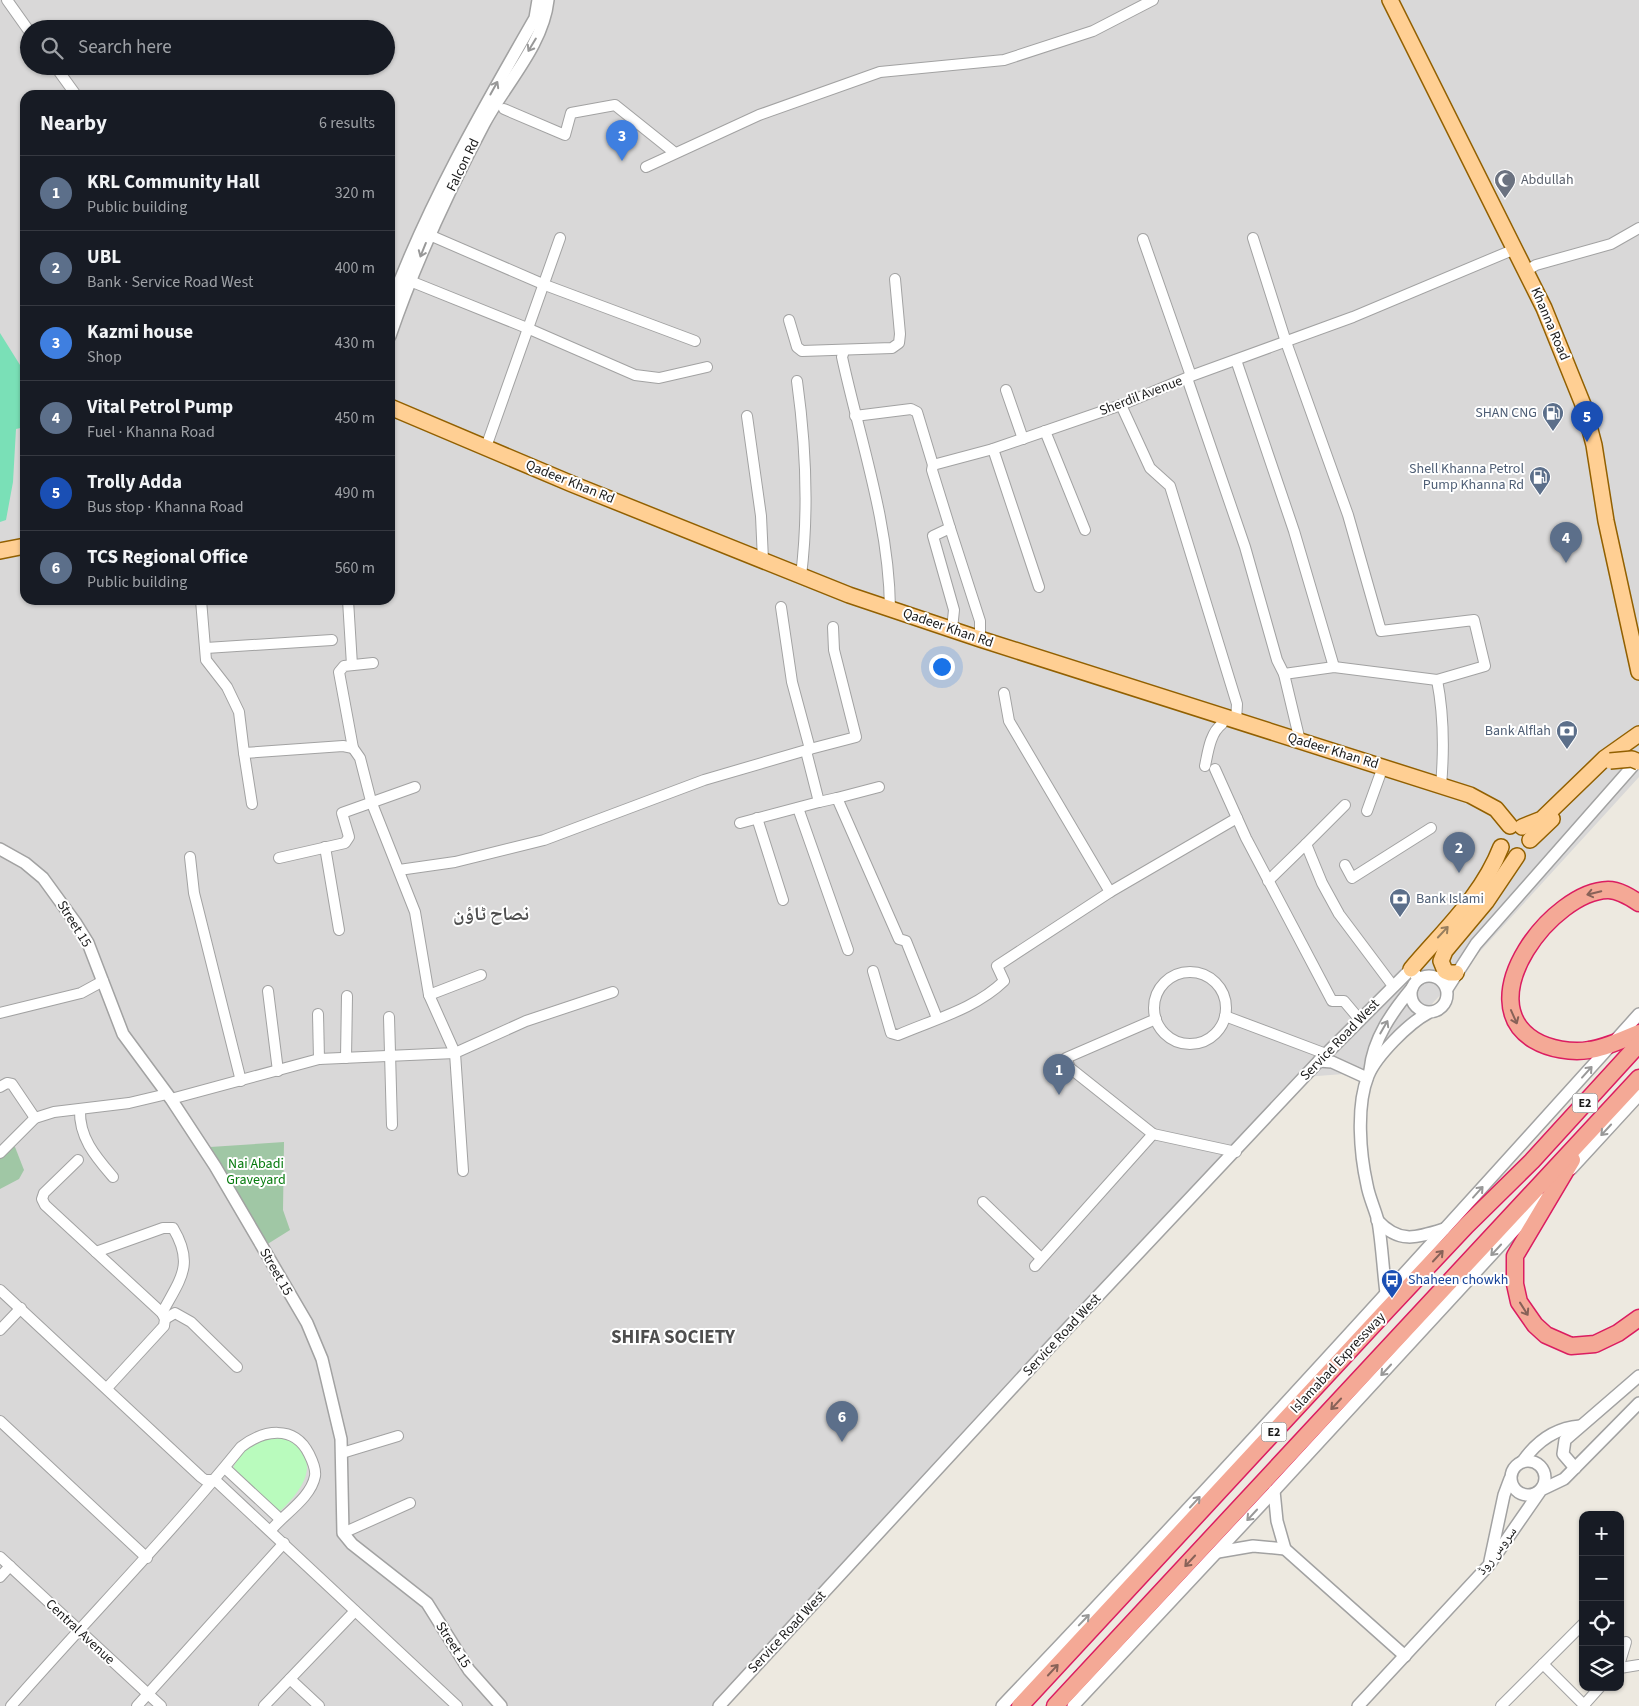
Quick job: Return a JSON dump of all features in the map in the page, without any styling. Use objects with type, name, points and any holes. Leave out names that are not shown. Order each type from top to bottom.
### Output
[{"type":"highway","points":[[1639,903],[1618,891],[1608,890],[1593,892],[1570,902],[1538,936],[1523,956],[1511,983],[1509,996],[1512,1015],[1528,1037],[1551,1048],[1587,1051],[1639,1033]]},
{"type":"highway","name":"Islamabad Expressway","points":[[1020,1706],[1387,1310],[1466,1226],[1532,1161],[1639,1044]]},
{"type":"highway","name":"Islamabad Expressway","points":[[1055,1706],[1639,1078]]},
{"type":"highway","points":[[1593,1127],[1514,1256],[1515,1284],[1519,1302],[1535,1326],[1546,1335],[1571,1346],[1595,1344],[1618,1333],[1639,1318]]},
{"type":"main road","name":"Khanna Road","points":[[1390,0],[1544,308],[1584,407],[1594,445],[1606,521],[1639,672]]},
{"type":"main road","name":"Qadeer Khan Rd","points":[[395,408],[801,576],[980,639],[1469,804],[1516,831]]},
{"type":"main road","name":"Qadeer Khan Rd","points":[[395,418],[846,602],[1441,786],[1487,803],[1496,809],[1516,831]]},
{"type":"main road","points":[[0,551],[20,547]]},
{"type":"main road","points":[[1517,856],[1508,854],[1502,847],[1500,840],[1542,819],[1605,758],[1639,734]]},
{"type":"main road","points":[[1516,831],[1610,761],[1632,759],[1639,761]]},
{"type":"main road","points":[[1456,973],[1450,973],[1443,967],[1441,961],[1445,952],[1486,902],[1517,856],[1528,849],[1516,831]]},
{"type":"main road","points":[[1414,979],[1457,917],[1489,876],[1502,847]]},
{"type":"street","points":[[7,0],[21,20]]},
{"type":"street","name":"Falcon Rd","points":[[395,294],[424,224],[471,128],[535,18],[538,0]]},
{"type":"street","name":"Falcon Rd","points":[[395,323],[431,232],[485,122],[537,36],[546,14],[548,0]]},
{"type":"street","points":[[646,167],[759,115],[880,72],[1004,60],[1093,31],[1153,0]]},
{"type":"street","points":[[62,75],[72,90]]},
{"type":"street","points":[[504,109],[565,134],[571,113],[615,105],[675,153]]},
{"type":"street","points":[[1526,271],[1536,265],[1611,244],[1639,228]]},
{"type":"street","points":[[434,237],[545,285],[695,341]]},
{"type":"street","points":[[486,447],[545,285],[560,238]]},
{"type":"street","points":[[1143,238],[1245,547],[1277,660],[1284,674],[1300,741]]},
{"type":"street","points":[[1254,238],[1286,342],[1348,515],[1381,631],[1474,620],[1486,666],[1437,680],[1334,667],[1284,674]]},
{"type":"street","name":"Sherdil Avenue","points":[[933,465],[993,449],[1121,405],[1189,377],[1353,318],[1515,249]]},
{"type":"street","points":[[789,320],[798,350],[844,351],[851,348],[892,348],[899,343],[895,279]]},
{"type":"street","points":[[415,282],[528,328],[635,375],[659,378],[708,367]]},
{"type":"street","points":[[844,351],[842,357],[855,416],[884,532],[890,576],[890,608]]},
{"type":"street","points":[[1236,360],[1294,531],[1334,667]]},
{"type":"street","points":[[797,381],[805,444],[804,552],[801,576]]},
{"type":"street","points":[[1006,390],[1023,439]]},
{"type":"street","points":[[1121,405],[1150,468],[1170,486],[1237,704],[1229,722],[1216,728],[1212,739],[1210,768],[1332,1001],[1344,1001],[1360,1020]]},
{"type":"street","points":[[855,416],[911,408],[917,412],[933,465],[932,470],[980,621],[980,639]]},
{"type":"street","points":[[747,416],[761,516],[763,560]]},
{"type":"street","points":[[1045,432],[1085,530]]},
{"type":"street","points":[[993,449],[1039,587]]},
{"type":"street","points":[[950,528],[933,536],[954,610],[952,629]]},
{"type":"street","points":[[202,605],[206,660],[228,687],[239,712],[252,804]]},
{"type":"street","points":[[348,605],[352,666]]},
{"type":"street","points":[[781,607],[790,675],[818,802]]},
{"type":"street","points":[[399,870],[455,862],[544,840],[704,780],[856,737],[834,650],[833,627]]},
{"type":"street","points":[[206,648],[332,640]]},
{"type":"street","points":[[373,662],[344,666],[339,672],[353,748],[360,758],[371,801],[414,912],[429,995],[455,1053],[462,1171]]},
{"type":"street","points":[[1437,680],[1441,698],[1444,752],[1441,786]]},
{"type":"street","points":[[1004,694],[1008,721],[1110,892]]},
{"type":"street","points":[[244,754],[343,746],[353,748]]},
{"type":"street","points":[[1365,1074],[1405,1030],[1428,1013],[1439,1010],[1444,1006],[1447,1001],[1447,989],[1482,937],[1639,761]]},
{"type":"street","points":[[1367,810],[1380,775]]},
{"type":"street","points":[[279,858],[349,840],[342,813],[371,801],[415,787]]},
{"type":"street","points":[[740,823],[879,787]]},
{"type":"street","points":[[837,798],[899,939],[906,942],[937,1018]]},
{"type":"street","points":[[1268,881],[1346,805]]},
{"type":"street","points":[[798,808],[848,950]]},
{"type":"street","points":[[757,818],[783,900]]},
{"type":"street","points":[[873,970],[891,1033],[898,1035],[937,1018],[965,1009],[993,991],[1004,981],[997,966],[1110,892],[1237,818]]},
{"type":"street","points":[[1345,865],[1352,878],[1431,828]]},
{"type":"street","points":[[1306,844],[1322,883],[1339,914],[1393,986]]},
{"type":"street","points":[[325,847],[339,930]]},
{"type":"street","name":"Street 15","points":[[0,850],[25,863],[43,878],[88,943],[123,1034],[169,1096],[215,1166],[307,1324],[322,1359],[331,1389],[342,1452],[343,1533],[352,1544],[427,1603],[469,1670],[501,1706]]},
{"type":"street","points":[[190,857],[194,893],[241,1081]]},
{"type":"street","points":[[1184,972],[1198,972],[1211,978],[1220,989],[1226,1002],[1225,1016],[1219,1029],[1208,1039],[1195,1044],[1181,1043],[1168,1037],[1159,1027],[1156,1019],[1154,999],[1160,986],[1170,977],[1184,972]]},
{"type":"street","points":[[429,995],[481,975]]},
{"type":"street","points":[[1386,1293],[1377,1220],[1367,1186],[1361,1141],[1365,1074],[1373,1048],[1414,979],[1424,976],[1436,976],[1441,979],[1447,989]]},
{"type":"street","points":[[1414,979],[1414,1004],[1428,1013]]},
{"type":"street","name":"Service Road West","points":[[720,1706],[1050,1347],[1360,1020],[1393,986],[1414,979]]},
{"type":"street","points":[[0,1013],[81,993],[103,981]]},
{"type":"street","points":[[268,991],[278,1071]]},
{"type":"street","points":[[0,1153],[35,1118],[54,1112],[80,1110],[169,1096],[241,1081],[320,1059],[455,1053],[526,1021],[613,992]]},
{"type":"street","points":[[346,1058],[347,996]]},
{"type":"street","points":[[318,1014],[320,1059]]},
{"type":"street","points":[[1002,1706],[1161,1539],[1639,1014]]},
{"type":"street","points":[[1225,1016],[1365,1074]]},
{"type":"street","points":[[388,1017],[391,1056],[392,1125]]},
{"type":"street","points":[[1156,1019],[1066,1058],[1070,1068],[1153,1134],[1236,1152]]},
{"type":"street","points":[[0,1087],[7,1083],[12,1084],[35,1118]]},
{"type":"street","points":[[1073,1706],[1218,1552],[1639,1095]]},
{"type":"street","points":[[80,1110],[79,1122],[92,1153],[113,1177]]},
{"type":"street","points":[[982,1202],[1038,1262],[1153,1134]]},
{"type":"street","points":[[78,1160],[44,1193],[42,1199],[45,1205],[163,1316]]},
{"type":"street","points":[[1377,1220],[1386,1229],[1408,1238],[1445,1229]]},
{"type":"street","points":[[96,1252],[163,1228],[173,1228],[184,1251],[185,1266],[163,1316],[164,1326],[106,1388]]},
{"type":"street","points":[[0,1290],[201,1477],[205,1480],[215,1480],[271,1530],[457,1706]]},
{"type":"street","points":[[0,1330],[20,1308]]},
{"type":"street","points":[[163,1316],[175,1313],[191,1322],[237,1368]]},
{"type":"street","points":[[1575,1468],[1563,1454],[1565,1440],[1639,1376]]},
{"type":"street","points":[[1510,1479],[1519,1492],[1526,1495],[1564,1480],[1639,1403]]},
{"type":"street","points":[[0,1421],[147,1558]]},
{"type":"street","points":[[1489,1565],[1504,1496],[1512,1471],[1516,1465],[1523,1461],[1536,1444],[1567,1427],[1580,1426]]},
{"type":"street","points":[[11,1706],[78,1630],[147,1558],[241,1447],[253,1438],[269,1432],[288,1432],[306,1447],[312,1458],[315,1475],[305,1496],[271,1530]]},
{"type":"street","points":[[342,1452],[398,1436]]},
{"type":"street","points":[[1523,1461],[1538,1463],[1543,1468],[1545,1476],[1541,1490]]},
{"type":"street","points":[[224,1468],[280,1519]]},
{"type":"street","name":"سروس روڈ","points":[[1358,1706],[1489,1565],[1541,1490]]},
{"type":"street","points":[[1274,1491],[1277,1521],[1285,1549],[1405,1656]]},
{"type":"street","points":[[343,1533],[410,1503]]},
{"type":"street","points":[[137,1706],[284,1543]]},
{"type":"street","points":[[1218,1552],[1253,1546],[1285,1549]]},
{"type":"street","name":"Central Avenue","points":[[0,1557],[161,1706]]},
{"type":"street","points":[[0,1577],[10,1566]]},
{"type":"street","points":[[264,1706],[355,1611]]},
{"type":"street","points":[[1501,1706],[1579,1628]]},
{"type":"street","points":[[1624,1649],[1626,1642]]},
{"type":"street","points":[[1543,1664],[1584,1706],[1597,1691]]},
{"type":"street","points":[[1624,1667],[1639,1665]]},
{"type":"street","points":[[290,1679],[319,1706]]},
{"type":"shaded area","points":[[0,0],[1639,0],[1639,777],[1370,1072],[1304,1077],[718,1706],[0,1706]]},
{"type":"green space","points":[[0,333],[20,365],[20,428],[16,429],[13,482],[6,520],[0,522]]},
{"type":"green space","name":"Nai Abadi Graveyard","points":[[284,1142],[283,1210],[290,1230],[266,1245],[210,1147]]},
{"type":"green space","points":[[12,1147],[15,1147],[24,1170],[19,1179],[0,1189],[0,1158]]},
{"type":"green space","points":[[283,1437],[296,1445],[304,1454],[307,1464],[302,1484],[296,1494],[279,1512],[233,1469],[241,1455],[258,1439]]},
{"type":"place","name":"Kazmi house","points":[[622,161]]},
{"type":"place","name":"Abdullah","points":[[1505,199]]},
{"type":"place","name":"SHAN CNG","points":[[1553,432]]},
{"type":"place","name":"Trolly Adda","points":[[1587,442]]},
{"type":"place","name":"Shell Khanna Petrol Pump Khanna Rd","points":[[1540,496]]},
{"type":"place","name":"Vital Petrol Pump","points":[[1566,563]]},
{"type":"place","name":"Bank Alflah","points":[[1567,750]]},
{"type":"place","name":"UBL","points":[[1459,873]]},
{"type":"place","name":"Bank Islami","points":[[1400,918]]},
{"type":"place","name":"KRL Community Hall","points":[[1059,1095]]},
{"type":"place","name":"Shaheen chowkh","points":[[1392,1299]]},
{"type":"place","name":"TCS Regional Office","points":[[842,1442]]},
{"type":"district","name":"نصاح ٹاؤن","points":[[491,914]]},
{"type":"district","name":"SHIFA SOCIETY","points":[[673,1337]]}]
